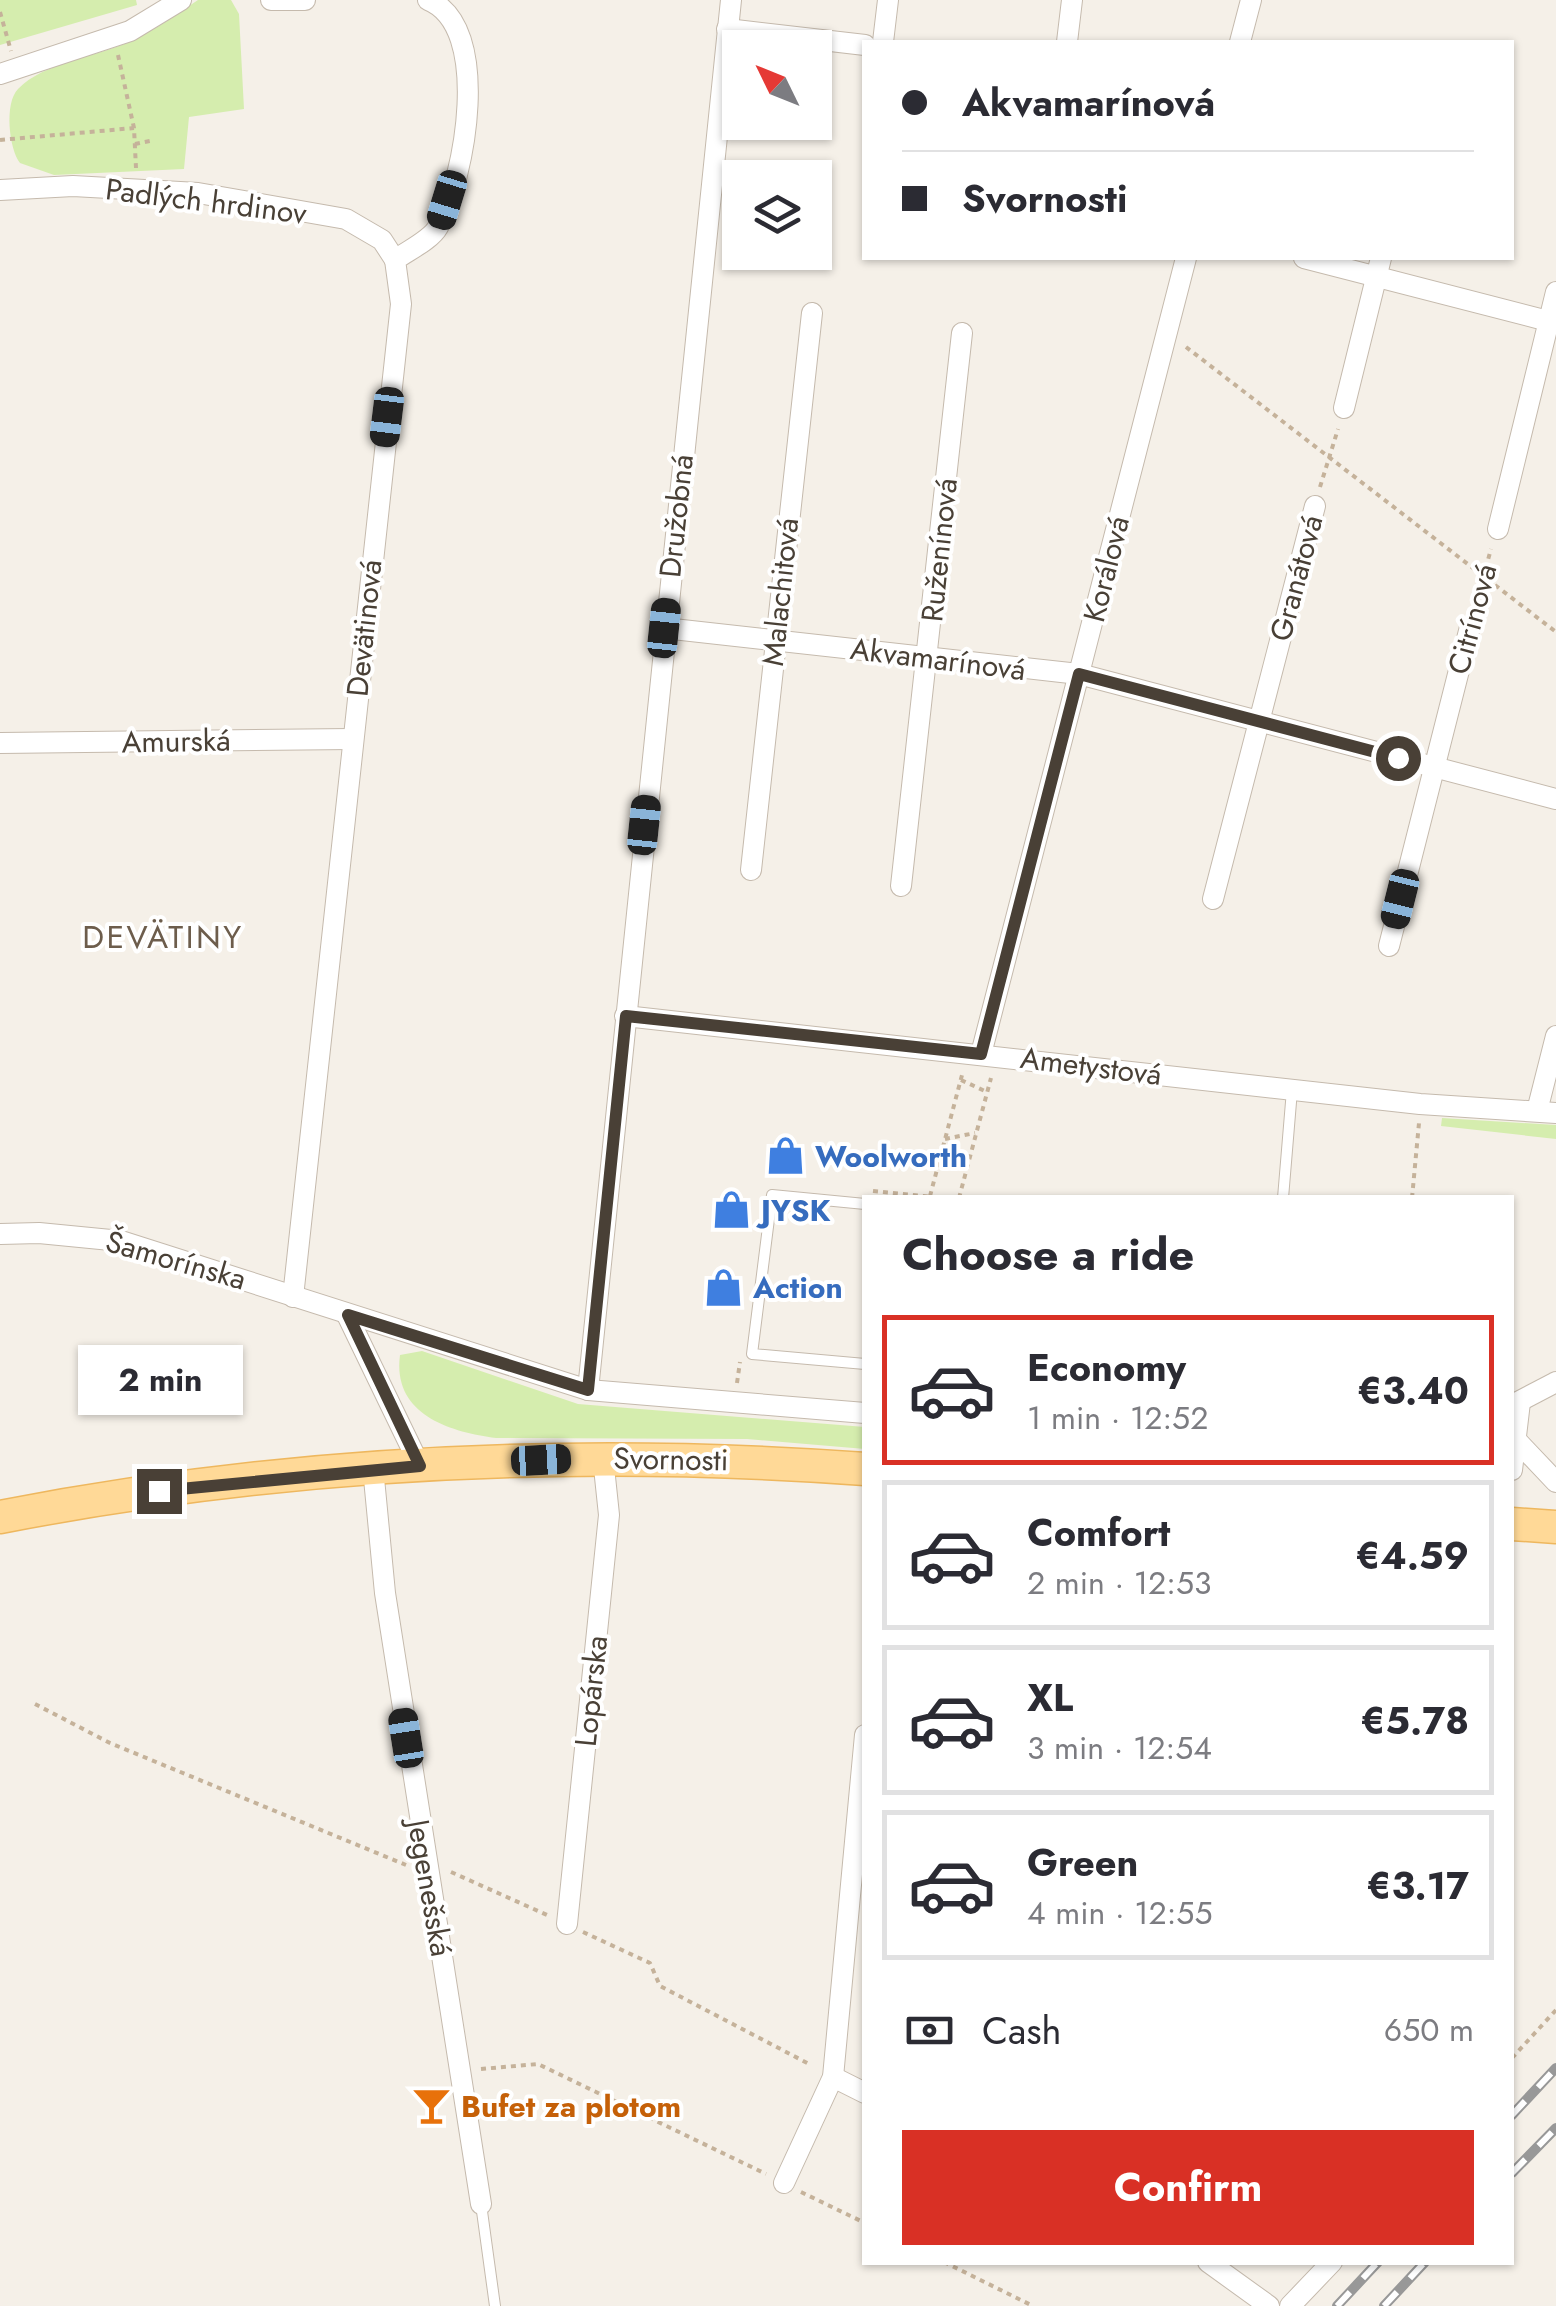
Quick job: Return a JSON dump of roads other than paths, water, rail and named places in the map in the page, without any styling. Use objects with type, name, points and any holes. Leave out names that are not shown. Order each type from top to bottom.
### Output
[{"type":"main road","name":"Svornosti","points":[[0,1517],[86,1500],[373,1468],[602,1458],[862,1469]]},
{"type":"main road","points":[[1514,1524],[1556,1527]]},
{"type":"street","points":[[8,72],[114,38],[180,0]]},
{"type":"street","points":[[272,0],[305,0]]},
{"type":"street","points":[[395,260],[437,230],[456,169],[468,93],[468,56],[460,32],[442,6],[428,0]]},
{"type":"street","name":"Družobná","points":[[727,30],[731,0]]},
{"type":"street","points":[[884,40],[888,0]]},
{"type":"street","points":[[1067,40],[1072,0]]},
{"type":"street","points":[[1240,40],[1250,0]]},
{"type":"street","points":[[832,41],[862,45]]},
{"type":"street","name":"Družobná","points":[[588,1390],[722,77]]},
{"type":"street","name":"Padlých hrdinov","points":[[0,190],[137,188],[198,193],[346,219],[382,240],[395,260]]},
{"type":"street","name":"Devätinová","points":[[293,1296],[401,304],[395,260]]},
{"type":"street","name":"Korálová","points":[[979,1064],[1186,260]]},
{"type":"street","points":[[1321,260],[1379,267],[1552,322]]},
{"type":"street","points":[[1344,408],[1379,267]]},
{"type":"street","name":"Citrínová","points":[[1498,529],[1552,322],[1556,292]]},
{"type":"street","name":"Malachitová","points":[[751,870],[812,313]]},
{"type":"street","name":"Ruženínová","points":[[901,886],[962,332]]},
{"type":"street","name":"Granátová","points":[[1213,899],[1315,506]]},
{"type":"street","name":"Citrínová","points":[[1388,946],[1470,627]]},
{"type":"street","name":"Akvamarínová","points":[[664,628],[1079,674],[1556,799]]},
{"type":"street","name":"Amurská","points":[[0,744],[352,740]]},
{"type":"street","name":"Ametystová","points":[[626,1016],[979,1064],[1546,1112]]},
{"type":"street","points":[[1546,1112],[1556,1036]]},
{"type":"street","name":"Šamorínska","points":[[0,1234],[106,1237],[588,1390],[862,1413]]},
{"type":"street","points":[[348,1315],[420,1466]]},
{"type":"street","points":[[1514,1461],[1518,1442],[1516,1404],[1556,1382]]},
{"type":"street","points":[[1518,1442],[1556,1482]]},
{"type":"street","name":"Lopárska","points":[[567,1924],[609,1515],[602,1458]]},
{"type":"street","name":"Jegenešská","points":[[373,1468],[385,1593],[422,1846],[481,2204]]},
{"type":"street","points":[[784,2183],[832,2077],[862,1766]]},
{"type":"street","points":[[832,2077],[862,2091]]},
{"type":"street","points":[[1212,2265],[1269,2306]]},
{"type":"street","points":[[1290,2306],[1329,2265]]},
{"type":"lane","points":[[1282,1195],[1292,1090]]},
{"type":"lane","points":[[862,1204],[772,1195],[752,1354],[862,1364]]},
{"type":"lane","name":"Jegenešská","points":[[481,2204],[495,2306]]},
{"type":"railway","points":[[1514,2113],[1556,2068]]},
{"type":"railway","points":[[1514,2171],[1556,2128]]},
{"type":"railway","points":[[1337,2306],[1375,2265]]},
{"type":"railway","points":[[1384,2306],[1422,2265]]},
{"type":"place","name":"Woolworth","points":[[785,1156]]},
{"type":"place","name":"JYSK","points":[[731,1210]]},
{"type":"place","name":"Action","points":[[723,1287]]},
{"type":"place","name":"Bufet za plotom","points":[[431,2106]]},
{"type":"district","name":"DEVÄTINY","points":[[163,937]]}]
